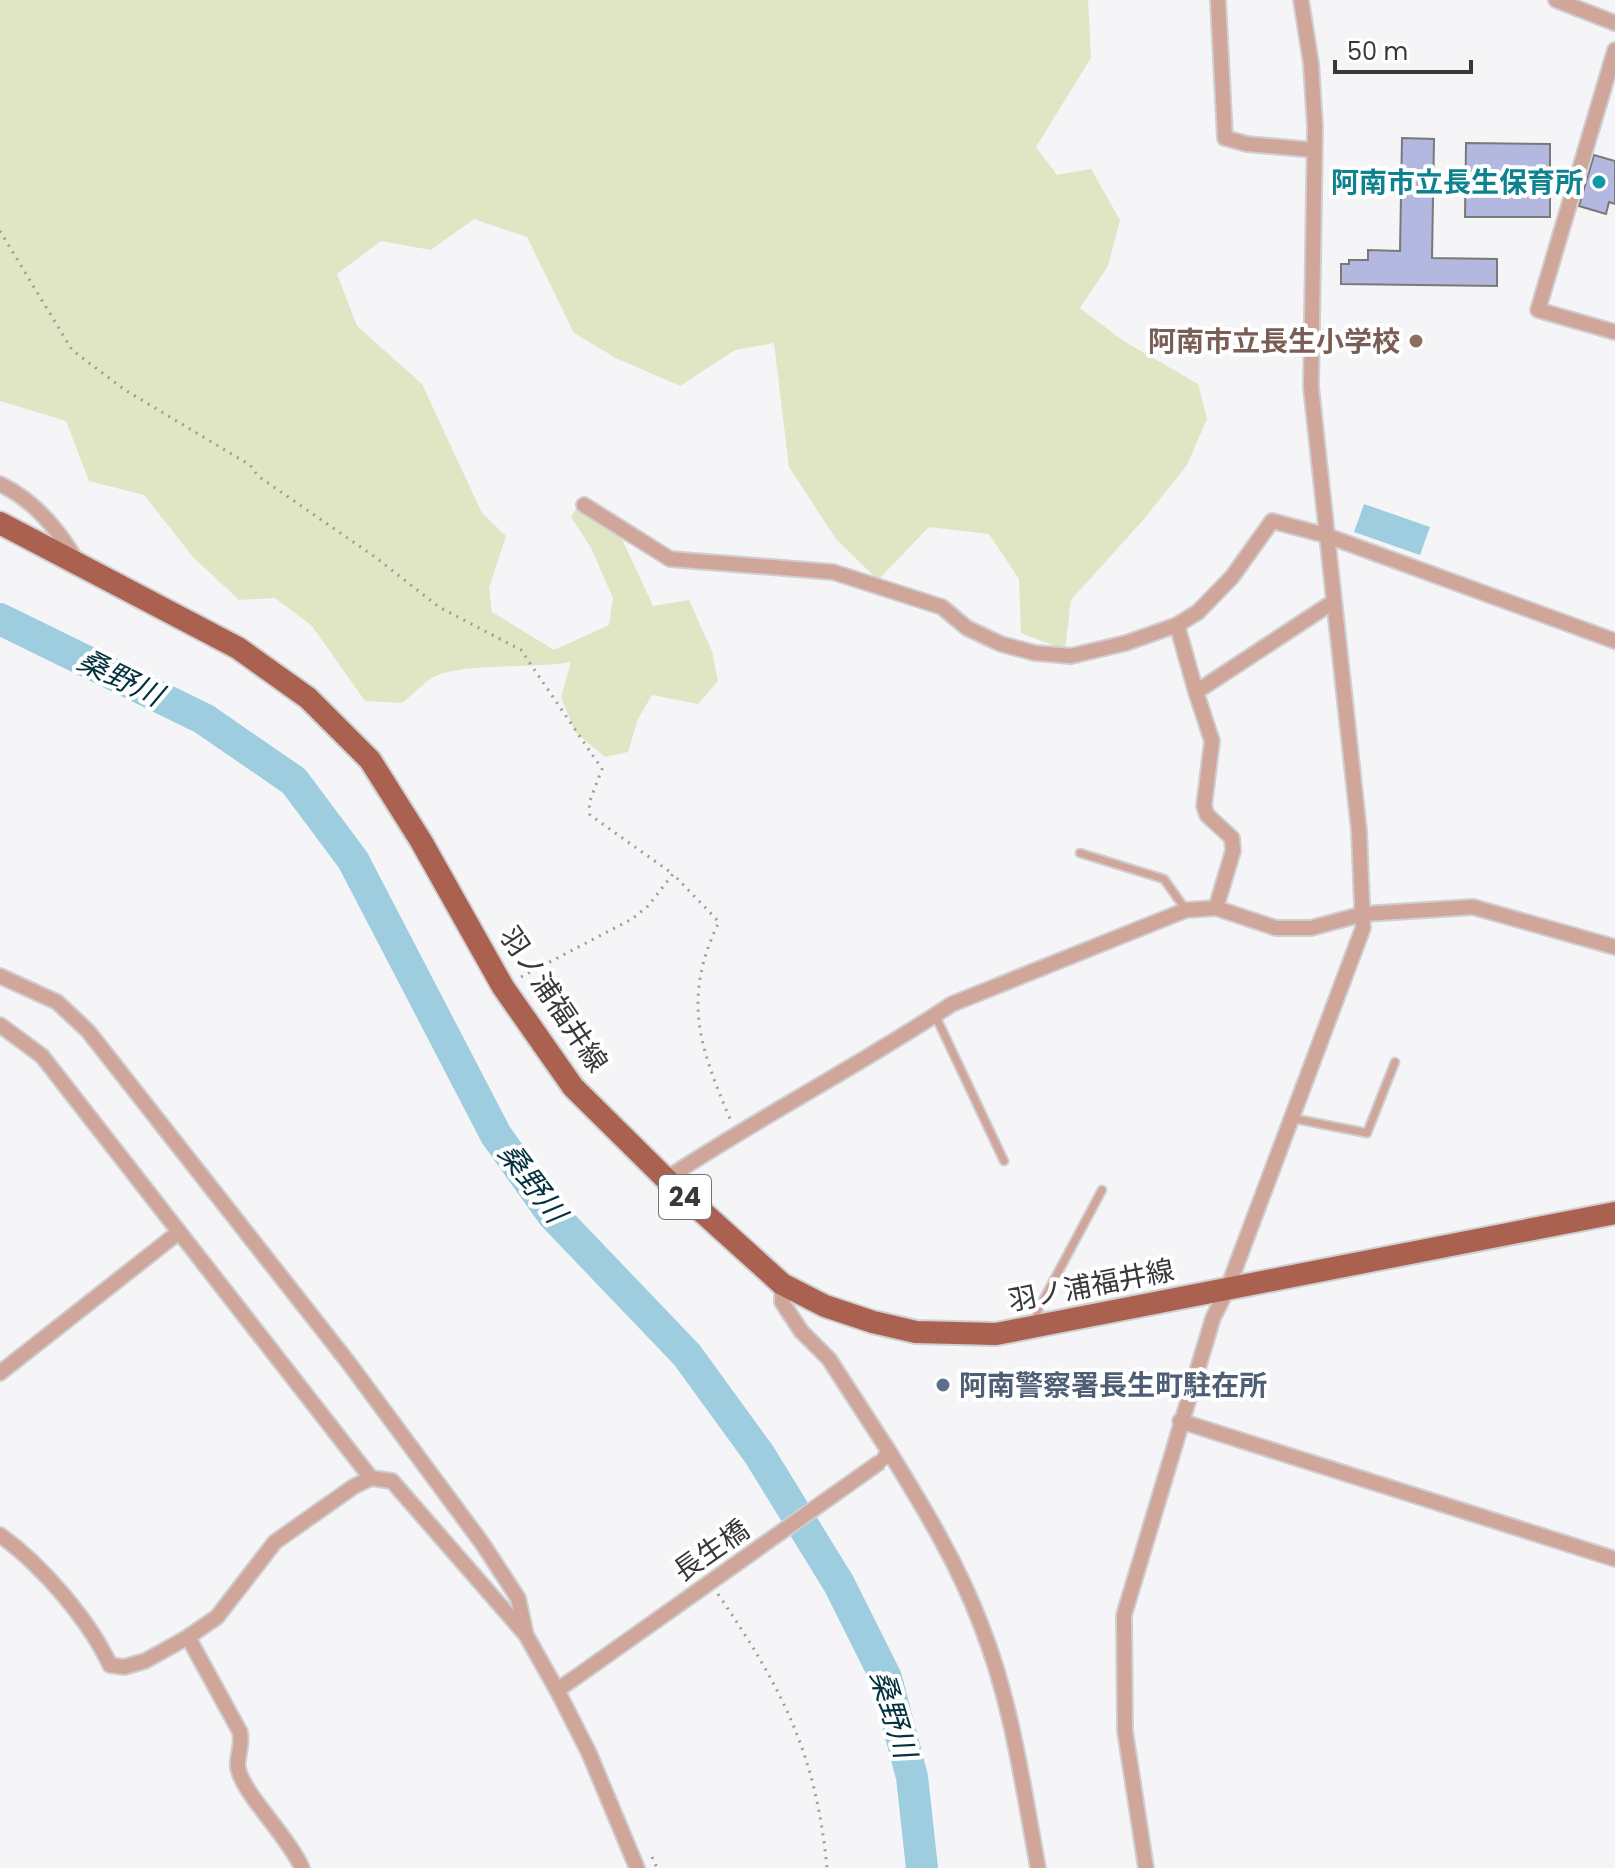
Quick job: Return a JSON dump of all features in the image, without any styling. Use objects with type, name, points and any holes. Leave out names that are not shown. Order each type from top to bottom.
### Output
[{"type":"main road","name":"羽ノ浦福井線","points":[[0,523],[238,648],[308,698],[370,760],[421,841],[503,987],[573,1087],[666,1179],[782,1284],[825,1306],[916,1332],[996,1334],[1615,1213]]},
{"type":"street","points":[[1218,0],[1225,138],[1247,144],[1314,150]]},
{"type":"street","points":[[1146,1868],[1125,1731],[1124,1615],[1213,1318],[1227,1290],[1289,1117],[1363,928],[1359,831],[1311,387],[1314,150],[1311,63],[1301,0]]},
{"type":"street","points":[[1556,0],[1615,23]]},
{"type":"street","points":[[1615,50],[1538,310],[1615,332]]},
{"type":"street","points":[[0,484],[34,508],[62,536],[78,563]]},
{"type":"street","points":[[584,505],[670,559],[833,572],[942,607],[967,628],[1035,653],[1071,656],[1126,643],[1177,625],[1220,591],[1272,521],[1325,535],[1615,641]]},
{"type":"street","points":[[1196,692],[1333,602]]},
{"type":"street","points":[[1177,625],[1212,741],[1212,763],[1204,806],[1207,815],[1232,838],[1233,851],[1216,908]]},
{"type":"street","points":[[666,1179],[735,1133],[920,1027],[952,1004],[1186,910],[1216,908],[1276,928],[1311,928],[1363,914],[1473,907],[1615,947]]},
{"type":"street","points":[[0,976],[57,1002],[88,1031],[348,1362],[482,1543],[518,1598],[526,1635]]},
{"type":"street","points":[[0,1025],[42,1056],[371,1478]]},
{"type":"street","points":[[0,1373],[179,1232]]},
{"type":"street","points":[[782,1284],[782,1302],[801,1331],[829,1359],[885,1457],[936,1529],[981,1625],[1009,1714],[1038,1868]]},
{"type":"street","points":[[1180,1421],[1615,1559]]},
{"type":"street","name":"長生橋","points":[[557,1690],[885,1457]]},
{"type":"street","points":[[0,1535],[17,1548],[79,1612],[110,1665],[124,1667],[145,1661],[217,1617],[275,1542],[353,1487],[371,1478],[392,1481],[526,1635],[589,1753],[637,1868]]},
{"type":"street","points":[[188,1637],[240,1732],[243,1748],[237,1765],[245,1786],[279,1828],[302,1868]]},
{"type":"lane","points":[[1080,853],[1164,879],[1186,910]]},
{"type":"lane","points":[[935,1015],[1004,1161]]},
{"type":"lane","points":[[1289,1117],[1367,1133],[1395,1062]]},
{"type":"lane","points":[[1035,1326],[1038,1310],[1102,1190]]},
{"type":"path","points":[[0,231],[72,350],[125,390],[250,465],[258,476],[362,548],[439,607],[521,650],[602,769],[589,803],[590,815],[673,874],[719,922],[701,958],[698,1022],[712,1076],[735,1133]]},
{"type":"path","points":[[503,987],[632,919],[648,906],[673,874]]},
{"type":"path","points":[[687,1547],[703,1572]]},
{"type":"path","points":[[711,1584],[761,1657],[797,1729],[821,1808],[827,1868]]},
{"type":"green space","points":[[0,0],[1088,0],[1091,58],[1036,147],[1057,175],[1091,169],[1120,220],[1108,266],[1080,308],[1122,340],[1198,384],[1207,419],[1187,465],[1144,519],[1071,600],[1065,650],[1021,633],[1019,579],[989,534],[929,527],[878,580],[836,539],[789,467],[774,343],[735,350],[680,386],[616,358],[574,333],[527,237],[474,219],[431,250],[381,241],[337,274],[357,326],[422,384],[482,513],[506,536],[489,588],[492,612],[554,650],[609,625],[613,598],[591,548],[571,517],[577,507],[622,539],[653,606],[689,600],[712,651],[718,681],[698,704],[652,695],[638,719],[628,752],[605,757],[575,732],[561,697],[571,662],[459,670],[432,678],[402,703],[365,701],[312,626],[275,598],[239,600],[193,557],[144,495],[89,481],[66,421],[0,401]]},
{"type":"water","points":[[1364,504],[1430,527],[1420,555],[1354,532]]},
{"type":"building","points":[[1402,138],[1434,139],[1432,258],[1497,259],[1497,286],[1341,284],[1341,264],[1349,264],[1349,260],[1368,260],[1368,250],[1400,251]]},
{"type":"building","points":[[1466,143],[1550,144],[1550,217],[1465,217]]},
{"type":"building","name":"阿南市立長生保育所","points":[[1594,155],[1615,161],[1615,204],[1609,202],[1606,214],[1579,206]]},
{"type":"waterway","name":"桑野川","points":[[0,619],[204,719],[294,781],[353,860],[496,1135],[553,1215],[687,1355],[759,1454],[839,1584],[886,1678],[912,1777],[922,1868]]},
{"type":"place","name":"阿南市立長生保育所","points":[[1599,182]]},
{"type":"place","name":"阿南市立長生小学校","points":[[1416,341]]},
{"type":"place","name":"阿南警察署長生町駐在所","points":[[943,1385]]}]
